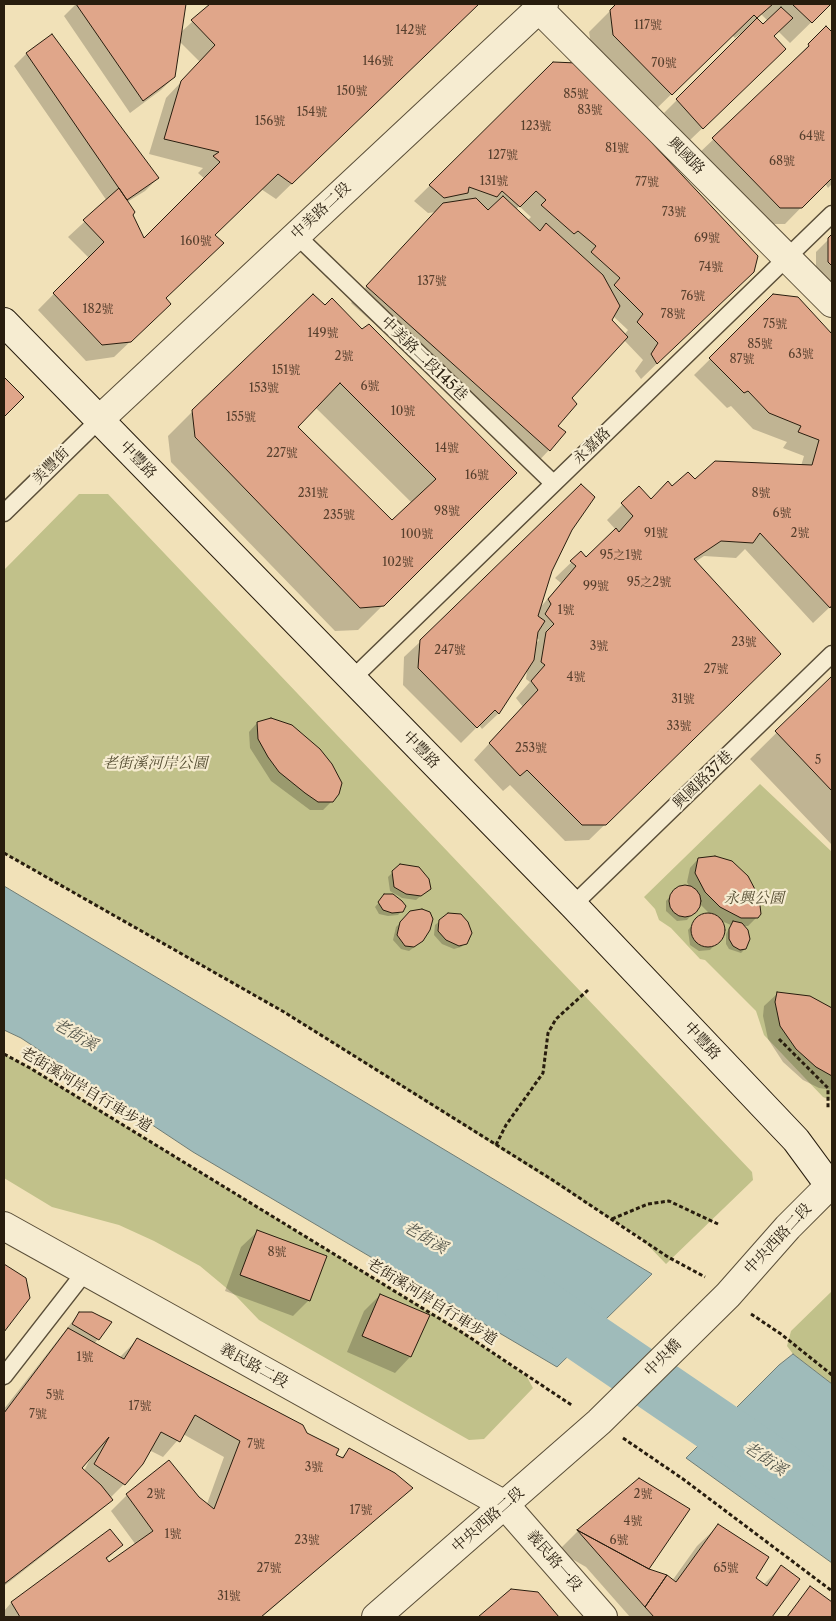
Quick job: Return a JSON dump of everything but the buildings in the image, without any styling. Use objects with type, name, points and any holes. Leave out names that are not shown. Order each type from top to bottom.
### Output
[{"type":"street","name":"中美路二段","points":[[99,420],[295,234],[542,6]]},
{"type":"street","name":"興國路","points":[[542,6],[832,303]]},
{"type":"street","name":"中豐路","points":[[4,322],[573,905],[796,1140],[832,1186]]},
{"type":"street","name":"中央西路二段","points":[[728,1295],[788,1227],[832,1186]]},
{"type":"street","name":"義民路二段","points":[[4,1226],[505,1505]]},
{"type":"street","name":"中央橋","points":[[599,1422],[728,1295]]},
{"type":"street","name":"中央西路二段","points":[[376,1617],[599,1422]]},
{"type":"street","name":"義民路一段","points":[[505,1505],[603,1617]]},
{"type":"lane","name":"永嘉路","points":[[352,679],[832,214]]},
{"type":"lane","name":"中美路二段145巷","points":[[295,234],[554,483]]},
{"type":"lane","name":"美豐街","points":[[4,513],[99,420]]},
{"type":"lane","name":"興國路37巷","points":[[573,905],[832,654]]},
{"type":"lane","points":[[4,1376],[85,1272]]},
{"type":"path","points":[[4,853],[284,1012],[496,1145],[668,1257],[703,1274],[832,1375]]},
{"type":"path","points":[[496,1145],[506,1125],[543,1072],[548,1034],[556,1019],[588,990]]},
{"type":"path","points":[[779,1039],[828,1088],[828,1108]]},
{"type":"path","name":"老街溪河岸自行車步道","points":[[4,1054],[30,1068],[463,1333],[683,1479],[832,1591]]},
{"type":"path","points":[[611,1219],[648,1204],[669,1202],[718,1224]]},
{"type":"green space","name":"老街溪河岸公園","points":[[79,494],[108,494],[752,1172],[753,1180],[666,1264],[641,1238],[284,1012],[4,853],[4,570]]},
{"type":"green space","name":"永興公園","points":[[760,784],[832,852],[832,1101],[823,1097],[764,1035],[756,1011],[705,960],[700,959],[671,928],[659,920],[655,909],[644,897]]},
{"type":"green space","points":[[4,1054],[30,1068],[463,1333],[527,1377],[533,1388],[484,1439],[469,1440],[259,1320],[236,1296],[200,1266],[154,1241],[119,1225],[52,1207],[4,1178]]},
{"type":"green space","points":[[832,1291],[832,1384],[793,1354],[787,1346],[791,1331]]},
{"type":"water","points":[[4,886],[652,1274],[557,1367],[193,1152],[21,1038],[4,1030]]},
{"type":"water","points":[[793,1354],[832,1384],[832,1563],[686,1458],[779,1365]]},
{"type":"waterway","name":"老街溪","points":[[525,1296],[832,1505]]}]
